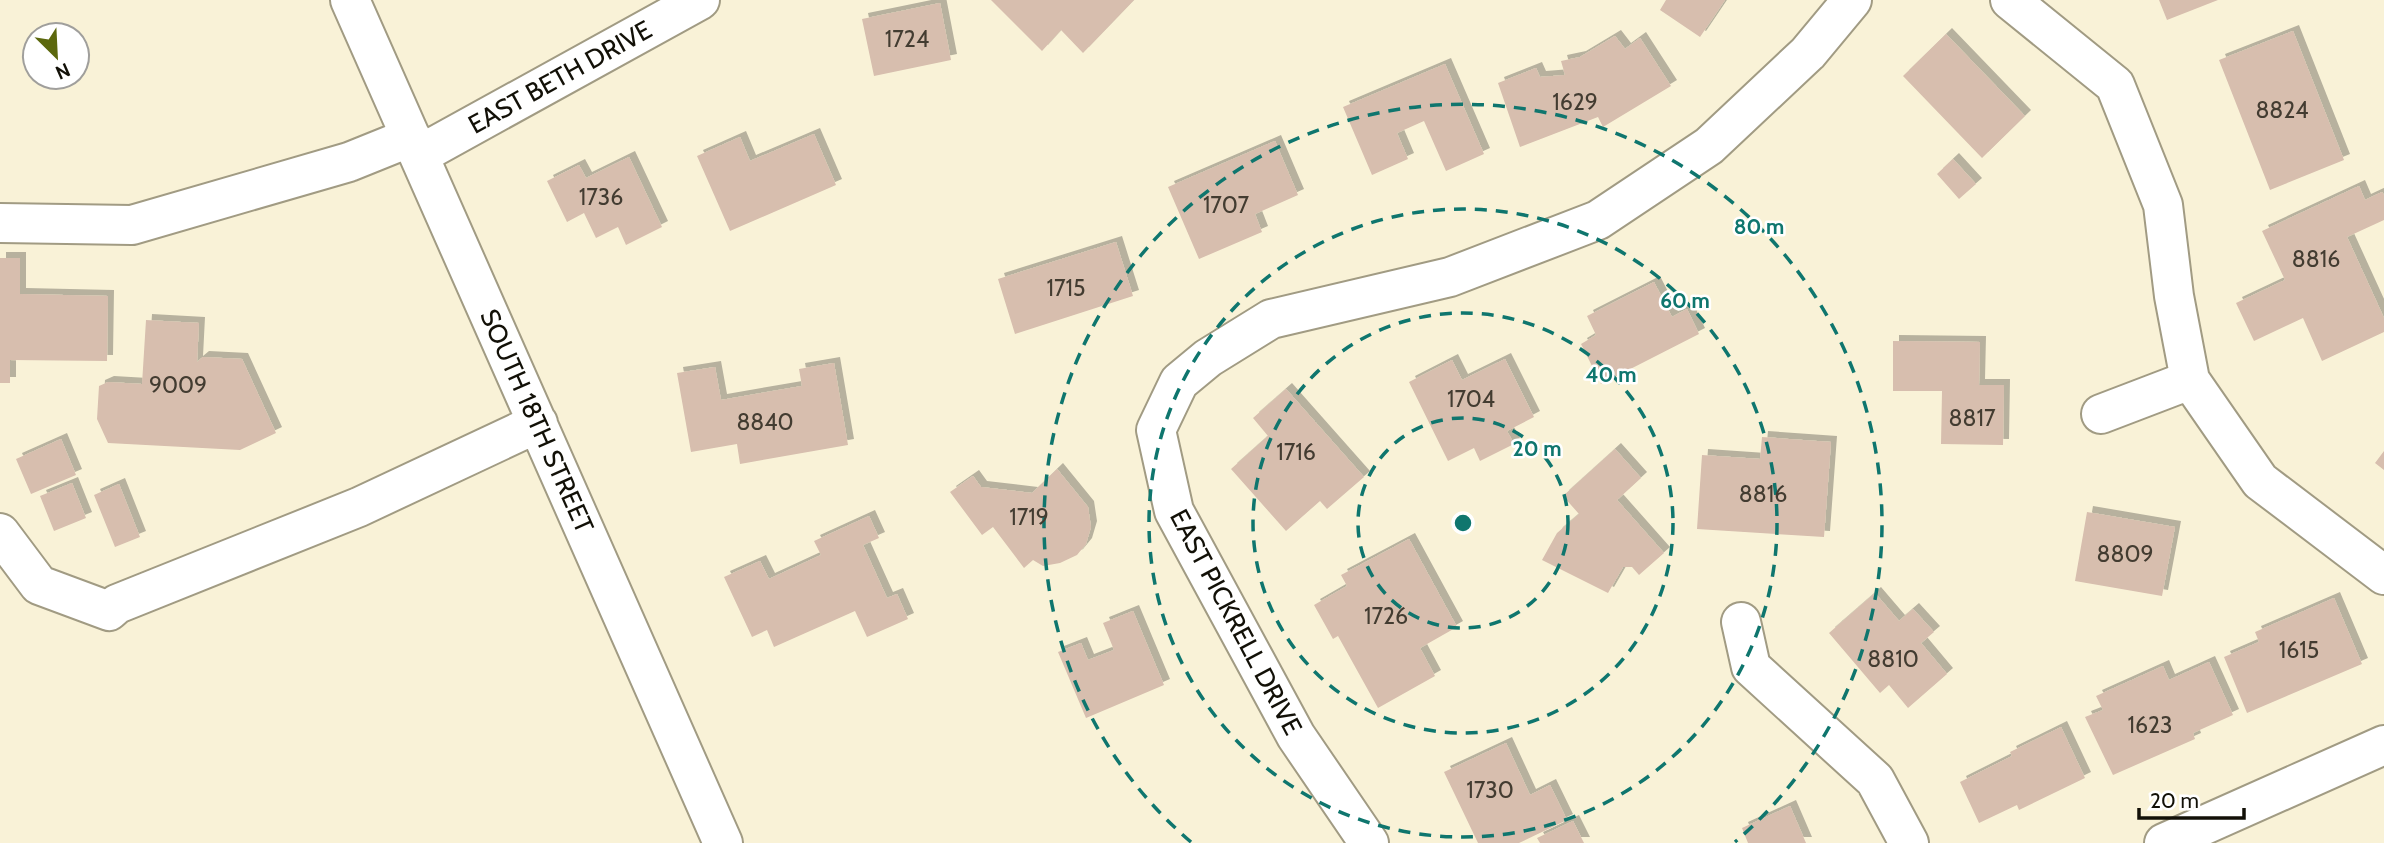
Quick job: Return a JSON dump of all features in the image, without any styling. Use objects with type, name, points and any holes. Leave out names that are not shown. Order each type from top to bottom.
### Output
[{"type":"street","name":"SOUTH 18TH STREET","points":[[350,0],[723,843]]},
{"type":"street","name":"EAST BETH DRIVE","points":[[0,223],[132,225],[349,162],[415,146],[700,0]]},
{"type":"street","name":"EAST PICKRELL DRIVE","points":[[1369,843],[1296,737],[1174,511],[1156,430],[1179,382],[1208,358],[1272,319],[1450,277],[1598,220],[1709,146],[1808,53],[1852,0]]},
{"type":"street","points":[[2010,0],[2115,85],[2162,205],[2174,296],[2190,380],[2260,481],[2384,575]]},
{"type":"street","points":[[2101,414],[2190,380]]},
{"type":"street","points":[[0,533],[39,585],[109,611],[117,604],[359,506],[538,423]]},
{"type":"street","points":[[1741,622],[1751,667],[1875,780],[1909,843]]},
{"type":"street","points":[[2164,843],[2384,745]]},
{"type":"building","points":[[991,0],[1134,0],[1083,53],[1061,30],[1042,51]]},
{"type":"building","points":[[1666,0],[1725,0],[1700,37],[1660,10]]},
{"type":"building","points":[[2159,0],[2218,0],[2167,20]]},
{"type":"building","points":[[940,3],[951,60],[874,76],[862,19]]},
{"type":"building","points":[[2293,31],[2344,160],[2270,190],[2219,60]]},
{"type":"building","points":[[1946,34],[2025,116],[1982,158],[1903,76]]},
{"type":"building","points":[[1615,36],[1625,49],[1640,38],[1671,86],[1603,127],[1598,117],[1520,147],[1498,83],[1536,68],[1540,77],[1565,75],[1561,61],[1580,57]]},
{"type":"building","points":[[1445,64],[1484,154],[1446,171],[1424,121],[1397,133],[1408,159],[1372,175],[1343,107]]},
{"type":"building","points":[[814,134],[836,185],[730,231],[697,156],[740,137],[750,161]]},
{"type":"building","points":[[1275,141],[1298,195],[1255,214],[1262,232],[1199,259],[1168,187]]},
{"type":"building","points":[[629,157],[662,227],[626,245],[618,227],[596,238],[584,213],[567,222],[547,181],[579,165],[586,178]]},
{"type":"building","points":[[1953,159],[1976,184],[1959,199],[1937,174]]},
{"type":"building","points":[[2359,186],[2365,200],[2382,192],[2384,195],[2384,220],[2347,237],[2384,318],[2384,332],[2322,361],[2303,318],[2254,341],[2236,303],[2285,280],[2262,231]]},
{"type":"building","points":[[1116,242],[1133,296],[1015,334],[998,279]]},
{"type":"building","points":[[0,258],[20,258],[20,294],[108,296],[107,361],[10,360],[10,383],[0,383]]},
{"type":"building","points":[[1654,282],[1672,317],[1687,309],[1699,334],[1601,384],[1581,344],[1596,335],[1587,316]]},
{"type":"building","points":[[146,320],[199,323],[197,362],[203,357],[242,359],[276,433],[240,450],[108,443],[97,419],[99,386],[108,382],[142,384]]},
{"type":"building","points":[[1893,341],[1980,342],[1979,385],[2004,385],[2003,445],[1941,444],[1942,391],[1893,391]]},
{"type":"building","points":[[1505,359],[1534,417],[1507,431],[1514,444],[1480,461],[1474,448],[1448,461],[1409,382],[1452,360],[1462,380]]},
{"type":"building","points":[[834,363],[848,445],[740,464],[737,444],[691,452],[677,373],[715,367],[721,400],[802,386],[799,369]]},
{"type":"building","points":[[1286,389],[1364,477],[1327,509],[1320,501],[1286,531],[1231,469],[1268,436],[1253,418]]},
{"type":"building","points":[[1762,437],[1831,442],[1824,537],[1697,529],[1702,455],[1760,459]]},
{"type":"building","points":[[61,439],[76,475],[31,494],[16,459]]},
{"type":"building","points":[[1615,449],[1641,478],[1617,500],[1664,553],[1639,575],[1632,567],[1623,567],[1608,593],[1542,560],[1557,533],[1579,514],[1563,496]]},
{"type":"building","points":[[2384,451],[2384,470],[2375,463]]},
{"type":"building","points":[[1057,469],[1088,507],[1091,527],[1086,544],[1077,555],[1060,563],[1043,566],[1033,560],[1024,568],[993,527],[982,535],[950,492],[973,476],[981,487],[1032,493]]},
{"type":"building","points":[[72,483],[86,518],[54,531],[40,496]]},
{"type":"building","points":[[119,484],[140,537],[115,547],[94,495]]},
{"type":"building","points":[[2087,512],[2175,527],[2162,596],[2075,581]]},
{"type":"building","points":[[869,516],[879,538],[863,545],[887,598],[897,594],[908,619],[867,637],[855,611],[774,647],[767,630],[752,637],[724,577],[760,561],[769,579],[821,555],[814,541]]},
{"type":"building","points":[[1409,539],[1457,627],[1420,648],[1435,676],[1378,708],[1338,636],[1333,639],[1314,605],[1347,586],[1341,575]]},
{"type":"building","points":[[1875,593],[1899,621],[1913,609],[1934,632],[1921,643],[1947,674],[1908,708],[1889,685],[1880,693],[1829,633]]},
{"type":"building","points":[[2334,598],[2362,664],[2247,713],[2224,657],[2259,642],[2255,632]]},
{"type":"building","points":[[1133,611],[1164,685],[1086,718],[1058,652],[1081,643],[1088,660],[1114,650],[1103,623]]},
{"type":"building","points":[[2209,662],[2233,715],[2193,733],[2195,739],[2113,775],[2085,717],[2103,710],[2096,696],[2163,666],[2169,680]]},
{"type":"building","points":[[2061,727],[2085,778],[2019,810],[2017,805],[1979,823],[1960,782],[2012,756],[2010,752]]},
{"type":"building","points":[[1506,743],[1530,795],[1550,785],[1567,820],[1519,843],[1478,843],[1444,772]]},
{"type":"building","points":[[1790,806],[1806,843],[1748,843],[1742,828]]},
{"type":"building","points":[[1573,821],[1584,843],[1540,843],[1537,838]]}]
